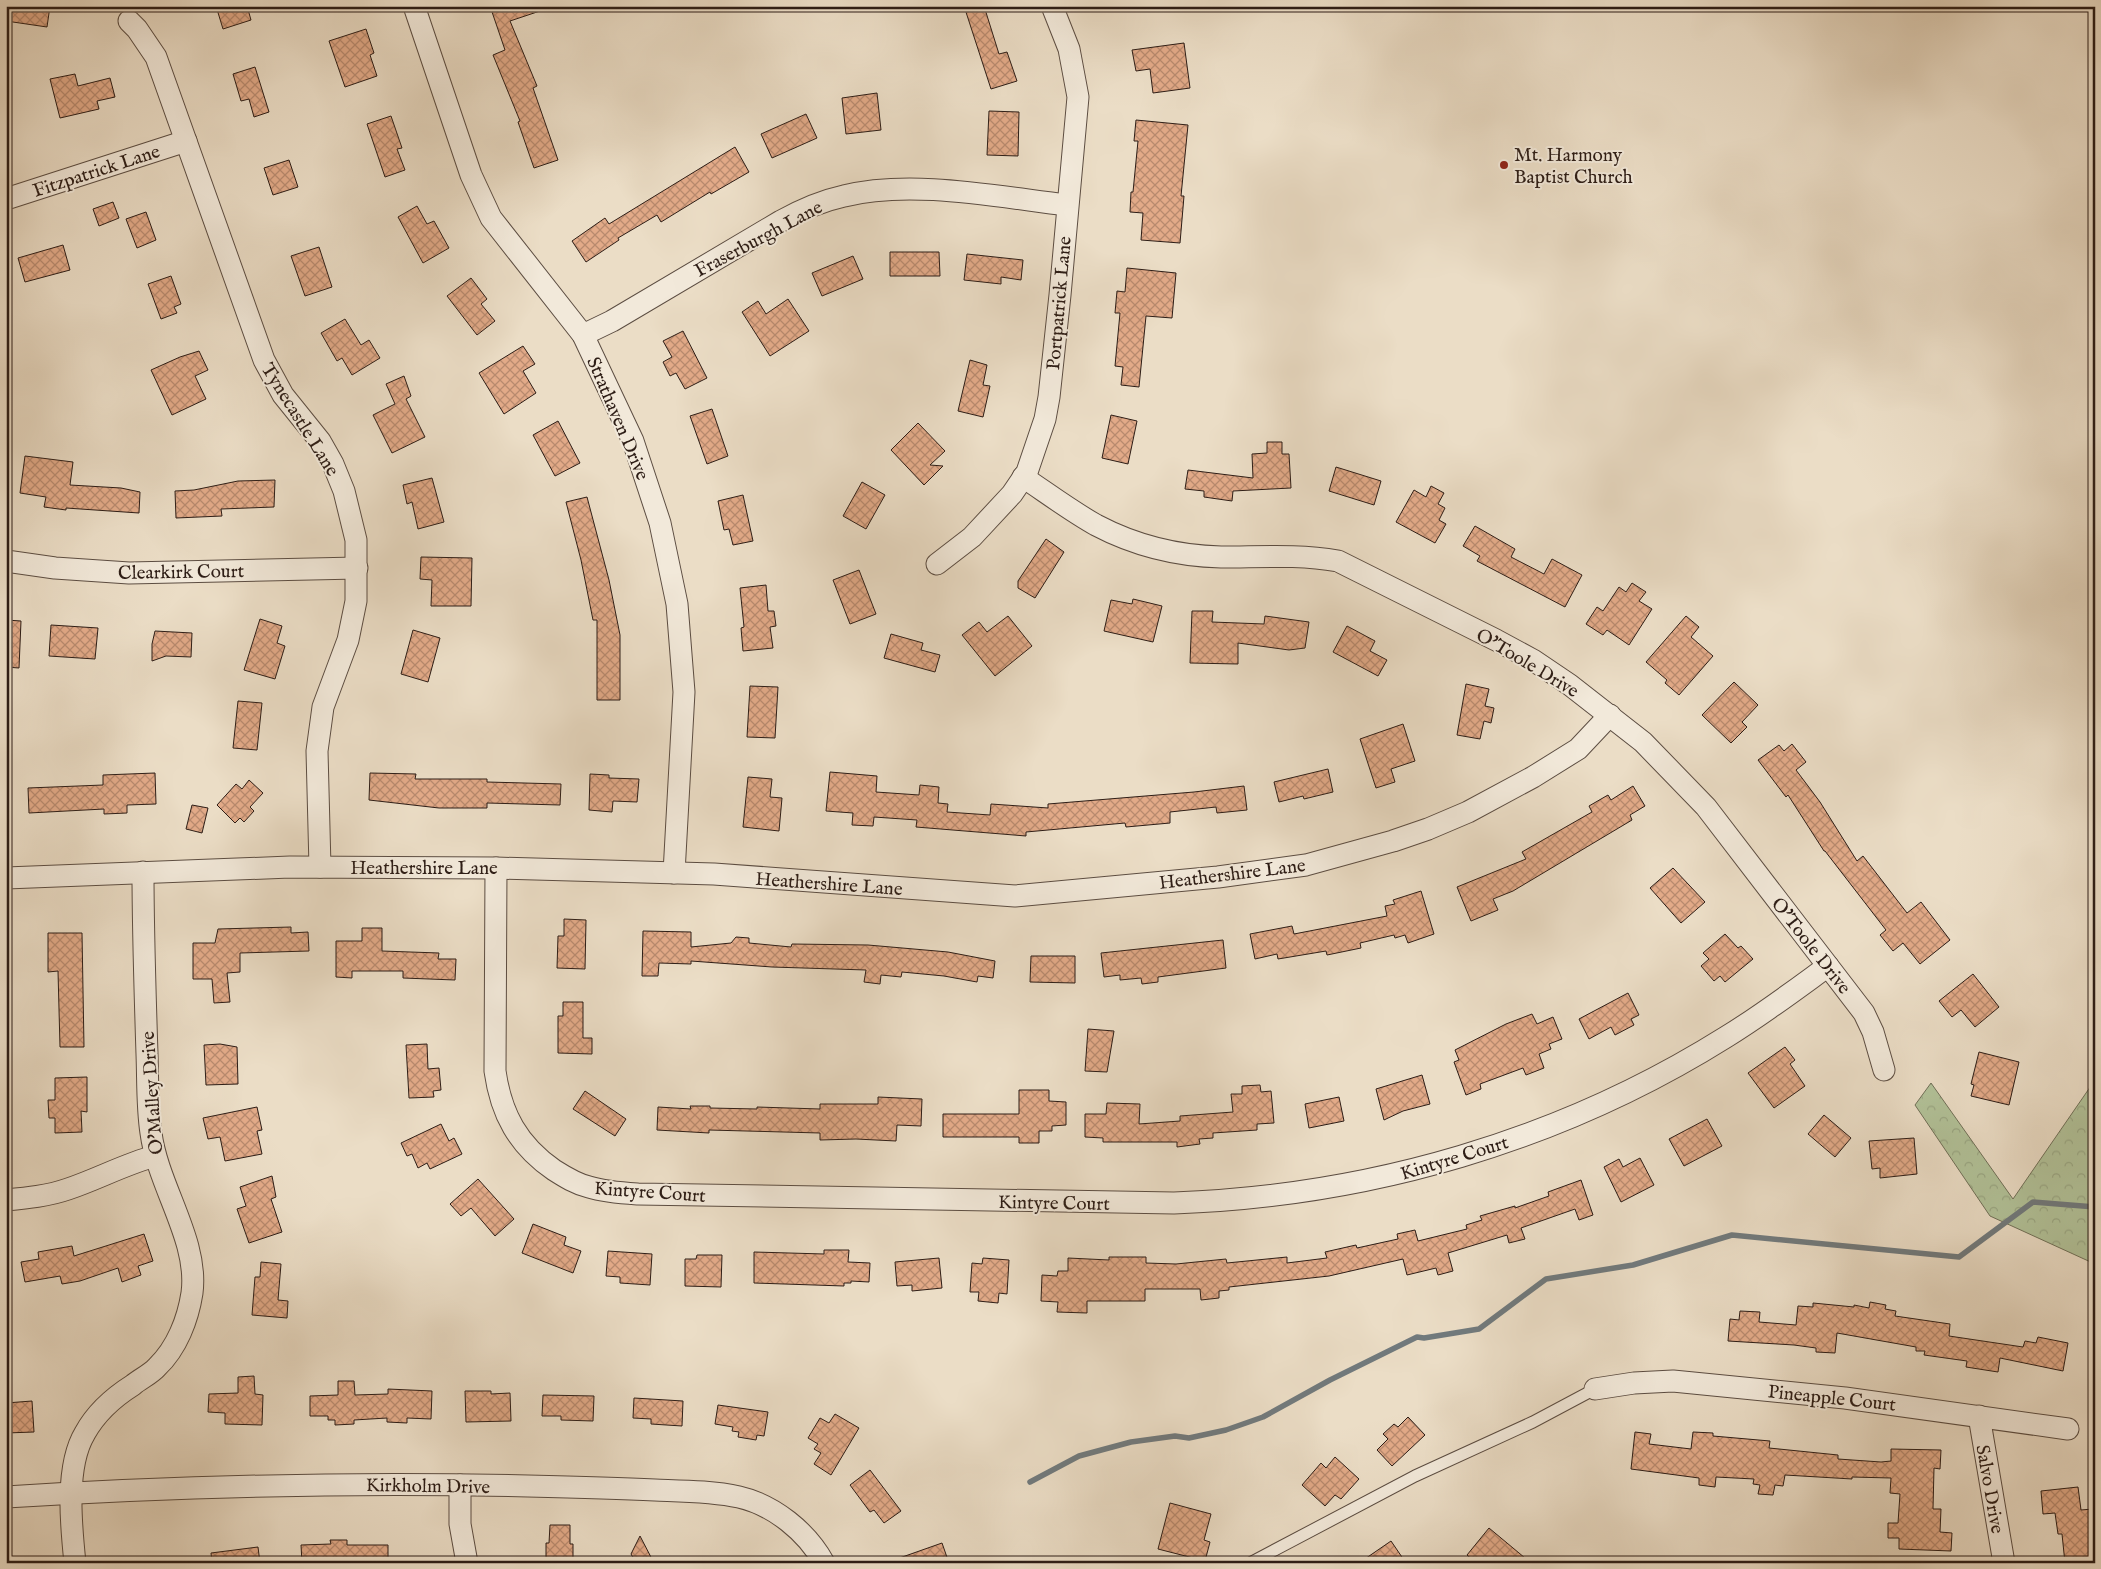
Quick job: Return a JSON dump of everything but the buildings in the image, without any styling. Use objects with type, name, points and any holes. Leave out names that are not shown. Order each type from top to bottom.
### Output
[{"type":"street","name":"Strathaven Drive","points":[[414,6],[471,175],[491,218],[583,335],[621,413],[643,469],[660,524],[677,604],[684,692],[674,873]]},
{"type":"street","name":"Portpatrick Lane","points":[[936,564],[972,537],[1012,494],[1023,476],[1045,418],[1049,397],[1078,97],[1069,49],[1052,6]]},
{"type":"street","name":"Tynecastle Lane","points":[[129,21],[137,29],[156,57],[264,360],[283,395],[320,441],[333,464],[344,491],[356,540],[356,601],[348,640],[323,707],[317,751],[320,867]]},
{"type":"street","name":"Fitzpatrick Lane","points":[[6,199],[186,141]]},
{"type":"street","name":"Fraserburgh Lane","points":[[583,335],[612,321],[781,221],[805,209],[839,197],[877,191],[932,190],[1067,205]]},
{"type":"street","name":"O'Toole Drive","points":[[1023,476],[1095,524],[1138,543],[1168,551],[1196,555],[1220,557],[1312,556],[1338,561],[1533,660],[1570,685],[1643,742],[1706,807],[1864,1013],[1873,1032],[1884,1070]]},
{"type":"street","name":"Clearkirk Court","points":[[6,562],[55,568],[129,573],[357,568]]},
{"type":"street","name":"Heathershire Lane","points":[[6,878],[320,867],[496,868],[674,873],[1015,896],[1218,877],[1306,865],[1393,841],[1468,812],[1533,777],[1578,749],[1610,715]]},
{"type":"street","name":"Kintyre Court","points":[[496,868],[495,1071],[498,1091],[504,1109],[525,1145],[538,1158],[570,1180],[587,1187],[638,1194],[1174,1203],[1255,1198],[1388,1177],[1472,1155],[1563,1121],[1604,1103],[1686,1061],[1727,1037],[1828,966]]},
{"type":"street","name":"O'Malley Drive","points":[[75,1563],[71,1521],[73,1470],[77,1451],[84,1433],[101,1412],[120,1394],[157,1368],[174,1346],[189,1307],[192,1290],[189,1250],[184,1231],[157,1166],[150,1133],[143,872]]},
{"type":"street","points":[[6,1200],[65,1190],[137,1161],[155,1156]]},
{"type":"street","name":"Pineapple Court","points":[[1595,1389],[1634,1383],[1673,1381],[1845,1398],[2068,1429]]},
{"type":"street","name":"Salvo Drive","points":[[1979,1416],[2004,1563]]},
{"type":"street","name":"Kirkholm Drive","points":[[6,1498],[73,1493],[368,1484],[666,1490],[740,1498],[768,1509],[802,1532],[824,1563]]},
{"type":"street","points":[[460,1485],[460,1524],[467,1563]]},
{"type":"lane","points":[[1250,1563],[1415,1476],[1533,1422],[1595,1389]]},
{"type":"green space","points":[[2095,1080],[2095,1264],[1990,1216],[1915,1105],[1931,1083],[2013,1199]]},
{"type":"waterway","points":[[1030,1482],[1079,1456],[1131,1442],[1175,1436],[1189,1438],[1226,1430],[1263,1417],[1330,1380],[1417,1337],[1424,1338],[1479,1329],[1546,1279],[1633,1265],[1732,1235],[1959,1257],[2033,1202],[2095,1207]]},
{"type":"place","name":"Mt. Harmony Baptist Church","points":[[1504,165]]}]
